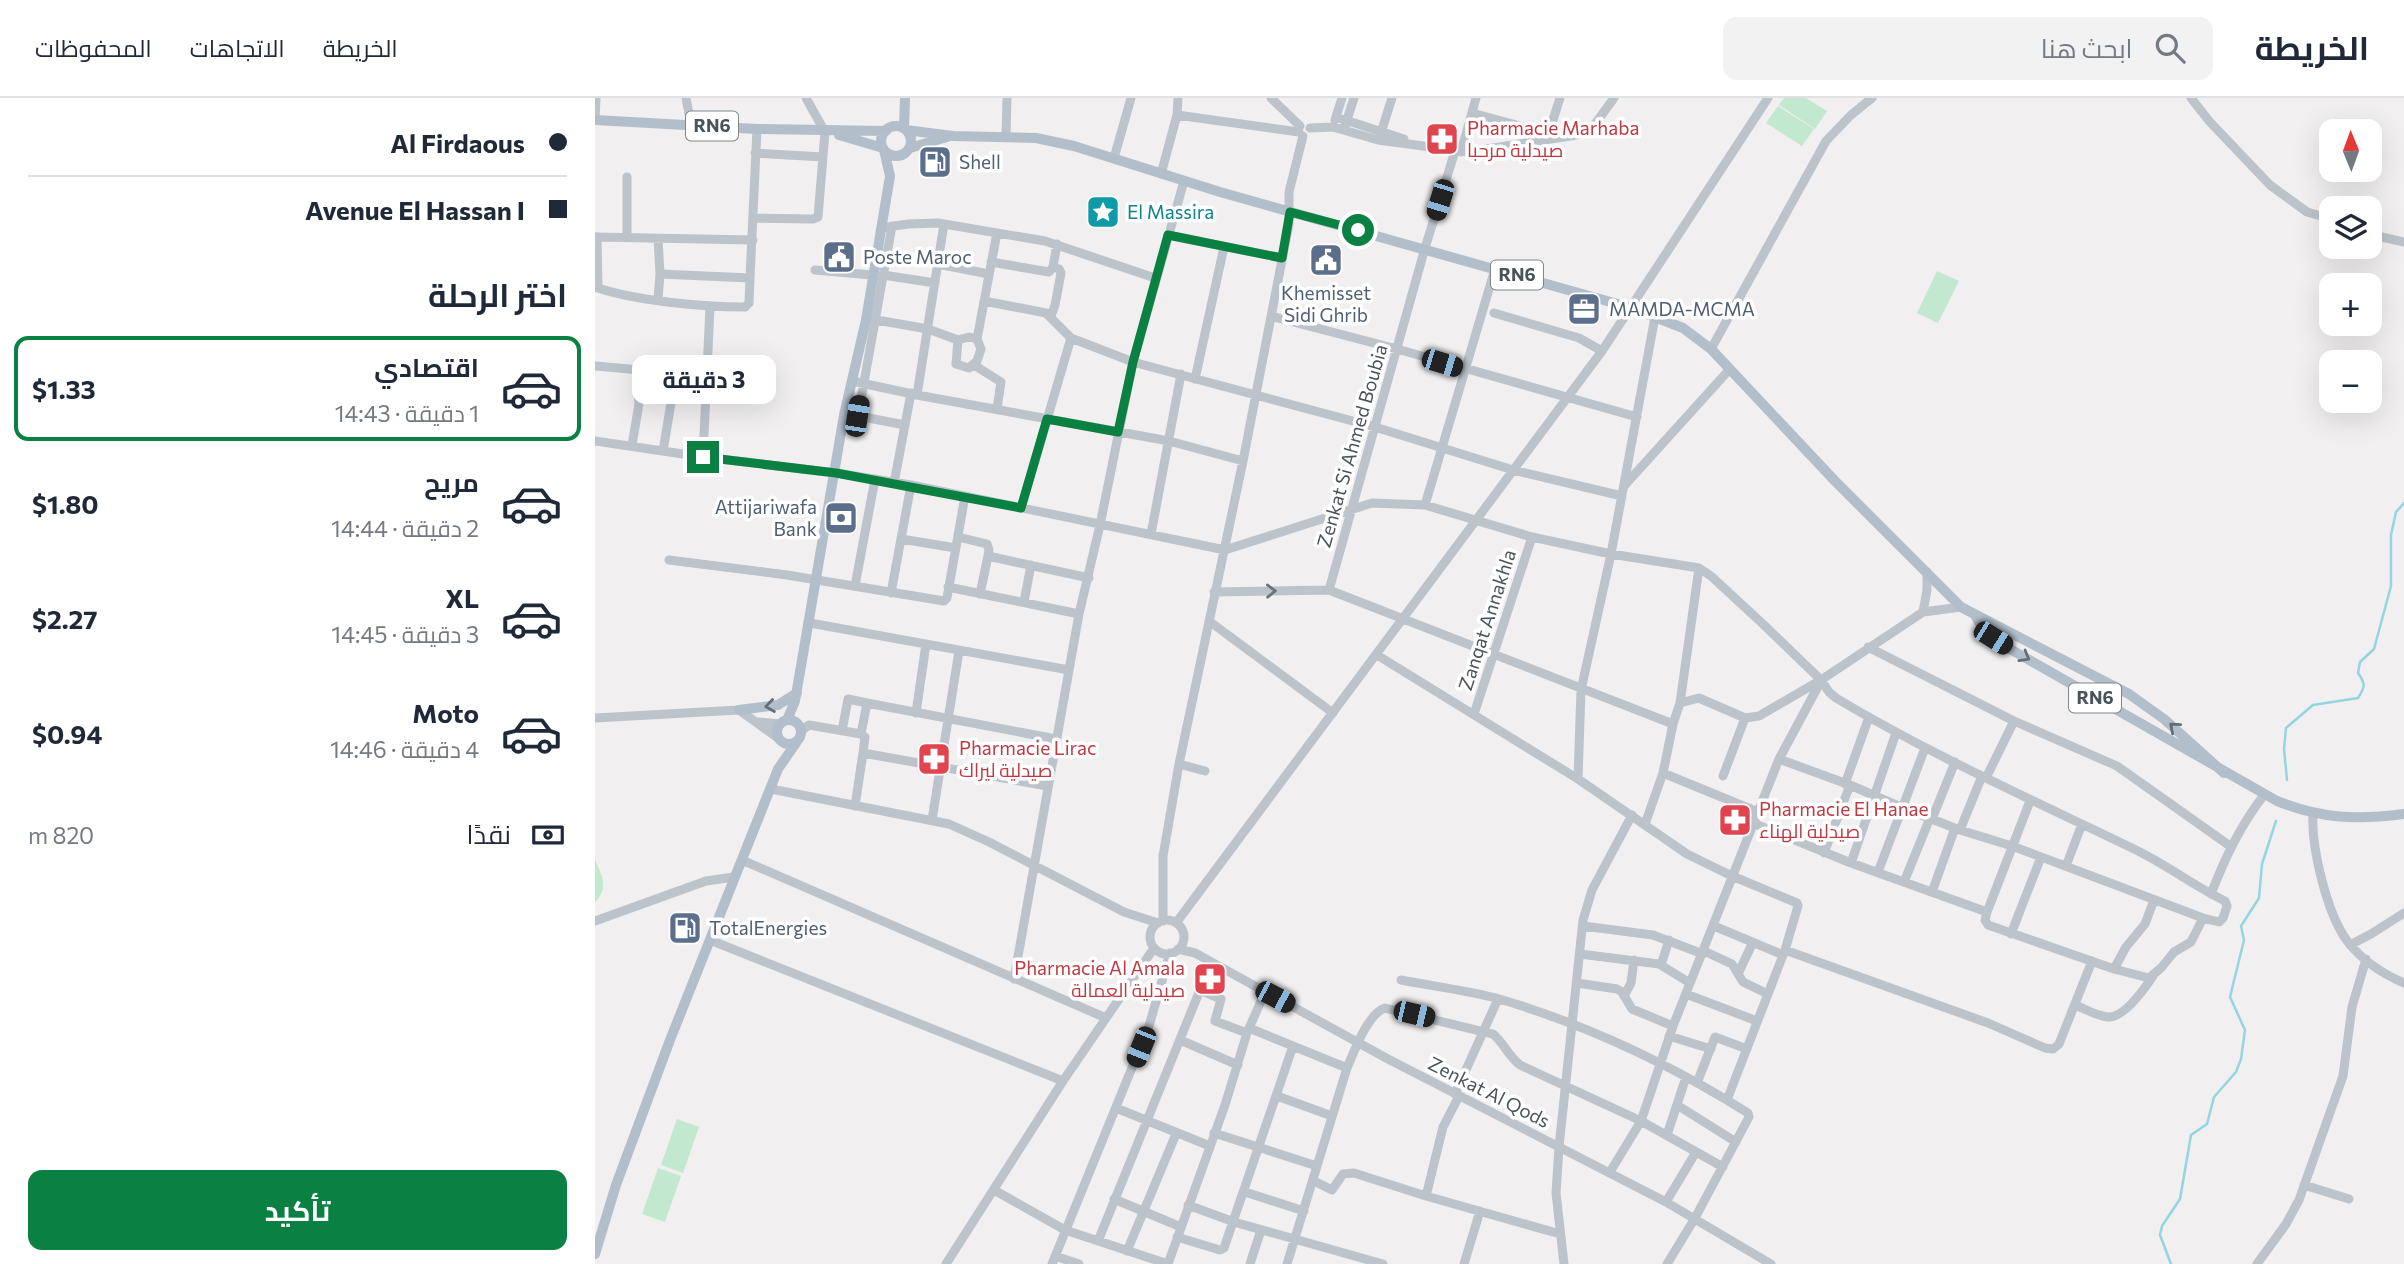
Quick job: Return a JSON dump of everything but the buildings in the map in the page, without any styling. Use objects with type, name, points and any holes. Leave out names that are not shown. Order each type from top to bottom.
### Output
[{"type":"main road","points":[[778,769],[777,731],[796,697],[844,415],[857,382],[886,227],[890,176],[881,139],[898,129],[905,98]]},
{"type":"main road","name":"RN6","points":[[595,120],[827,132],[898,129],[953,136],[1006,136],[1057,142],[1290,212],[1632,308],[1683,328],[1711,349],[1835,481],[1961,607],[2129,694],[2164,719],[2224,773]]},
{"type":"main road","points":[[890,176],[907,151],[911,138],[898,129]]},
{"type":"main road","name":"RN6","points":[[827,132],[883,149],[895,156],[953,136]]},
{"type":"main road","name":"RN6","points":[[1974,614],[1980,625],[1993,638],[2264,795],[2313,814],[2350,818],[2404,814]]},
{"type":"main road","points":[[739,710],[782,704],[796,697]]},
{"type":"main road","points":[[595,1254],[616,1185],[734,877],[778,769],[801,737],[796,697]]},
{"type":"main road","points":[[783,722],[795,721],[801,728]]},
{"type":"main road","points":[[778,738],[784,744],[796,743]]},
{"type":"street","points":[[595,120],[596,98]]},
{"type":"street","points":[[686,98],[691,125]]},
{"type":"street","points":[[754,218],[818,217],[827,132],[806,98]]},
{"type":"street","points":[[1006,136],[1007,98]]},
{"type":"street","points":[[1114,158],[1131,98]]},
{"type":"street","points":[[1161,174],[1177,115],[1178,98]]},
{"type":"street","points":[[1271,98],[1303,130]]},
{"type":"street","points":[[1333,127],[1342,98]]},
{"type":"street","points":[[1343,131],[1354,98]]},
{"type":"street","points":[[1380,136],[1392,98]]},
{"type":"street","name":"Zenkat Si Ahmed Boubia","points":[[1329,590],[1425,248],[1476,98]]},
{"type":"street","points":[[1547,137],[1560,98]]},
{"type":"street","points":[[1177,115],[1303,130],[1333,127],[1458,152],[1547,137],[1576,135],[1587,130],[1604,115],[1614,98]]},
{"type":"street","points":[[1157,950],[1151,940],[1169,926],[1191,902],[1602,351],[1768,98]]},
{"type":"street","points":[[1711,349],[1826,141],[1872,98]]},
{"type":"street","points":[[2191,98],[2270,185],[2307,212],[2319,216]]},
{"type":"street","points":[[1472,113],[1547,137]]},
{"type":"street","points":[[1336,117],[1380,136]]},
{"type":"street","points":[[753,240],[596,237],[596,288],[710,307],[747,306],[753,240],[757,129]]},
{"type":"street","points":[[1079,1264],[1053,1260],[1149,1027],[1174,951],[1183,942],[1169,926],[1164,896],[1163,856],[1179,764],[1271,317],[1290,212],[1289,192],[1303,130]]},
{"type":"street","points":[[755,153],[823,156]]},
{"type":"street","points":[[627,177],[627,237]]},
{"type":"street","points":[[1014,978],[1079,614],[1089,578],[1133,362],[1184,181]]},
{"type":"street","points":[[886,227],[944,224],[1057,244],[1155,278]]},
{"type":"street","points":[[894,483],[928,329],[944,224]]},
{"type":"street","points":[[958,340],[956,364],[969,368],[974,365],[981,349],[977,339],[996,233]]},
{"type":"street","points":[[1168,235],[1282,258]]},
{"type":"street","points":[[2382,237],[2404,243]]},
{"type":"street","points":[[658,239],[658,299]]},
{"type":"street","points":[[991,262],[1049,272],[1053,267],[1057,244]]},
{"type":"street","points":[[1195,379],[1224,247]]},
{"type":"street","points":[[937,264],[989,274]]},
{"type":"street","points":[[1051,316],[1061,274],[1059,269],[1053,267]]},
{"type":"street","points":[[1425,505],[1495,269]]},
{"type":"street","points":[[814,270],[935,283]]},
{"type":"street","points":[[660,274],[750,278]]},
{"type":"street","points":[[984,301],[1051,316],[1071,338],[1133,362],[1375,427],[1513,470],[1623,491]]},
{"type":"street","points":[[703,457],[710,307]]},
{"type":"street","points":[[1494,313],[1579,338],[1602,351]]},
{"type":"street","points":[[1271,317],[1397,349],[1637,417]]},
{"type":"street","points":[[1578,779],[1581,690],[1611,554],[1655,317]]},
{"type":"street","points":[[870,319],[928,329],[958,340],[969,337],[977,339]]},
{"type":"street","points":[[1021,508],[1071,338]]},
{"type":"street","points":[[974,365],[1001,382],[997,409]]},
{"type":"street","points":[[595,366],[708,376]]},
{"type":"street","points":[[632,445],[639,404],[636,369]]},
{"type":"street","points":[[1623,491],[1728,370]]},
{"type":"street","points":[[663,451],[672,397],[669,373]]},
{"type":"street","points":[[1151,534],[1181,374]]},
{"type":"street","points":[[857,416],[857,382],[1169,441],[1243,461]]},
{"type":"street","points":[[672,397],[707,398]]},
{"type":"street","points":[[844,415],[905,425]]},
{"type":"street","points":[[595,441],[911,485],[1225,550],[1372,503],[1425,505],[1532,537],[1611,554],[1699,568],[1711,576],[1821,680],[1831,694],[1925,748],[2030,801],[2141,852],[2225,901],[2226,908],[2221,921],[2203,918],[2012,846],[1958,829],[1779,759]]},
{"type":"street","points":[[855,586],[875,480]]},
{"type":"street","points":[[891,593],[911,485]]},
{"type":"street","points":[[669,560],[944,601],[947,598],[965,496]]},
{"type":"street","points":[[958,537],[986,544],[989,550],[980,594]]},
{"type":"street","name":"Zanqat Annakhla","points":[[1474,714],[1532,537]]},
{"type":"street","points":[[901,539],[955,548]]},
{"type":"street","points":[[988,556],[1089,578]]},
{"type":"street","points":[[1024,602],[1031,565]]},
{"type":"street","points":[[1645,824],[1663,773],[1680,703],[1699,568]]},
{"type":"street","points":[[1923,612],[1927,572]]},
{"type":"street","points":[[948,587],[1079,614]]},
{"type":"street","points":[[1214,592],[1329,590],[1673,724]]},
{"type":"street","points":[[1680,703],[1703,699],[1745,718],[1759,716],[1821,680],[1923,612],[1961,607]]},
{"type":"street","points":[[1209,621],[1333,713]]},
{"type":"street","points":[[810,623],[1069,670]]},
{"type":"street","points":[[916,712],[926,645]]},
{"type":"street","points":[[1868,647],[2014,720],[2116,766],[2230,846]]},
{"type":"street","points":[[932,820],[959,650]]},
{"type":"street","points":[[1377,655],[1578,779],[1687,854],[1797,903],[1784,952],[1727,1100]]},
{"type":"street","points":[[1610,1172],[1641,1121],[1669,1036],[1753,822],[1779,759],[1821,680]]},
{"type":"street","points":[[842,731],[848,698],[1056,739]]},
{"type":"street","points":[[861,734],[867,703]]},
{"type":"street","points":[[595,718],[739,710],[778,738]]},
{"type":"street","points":[[1825,853],[1868,717]]},
{"type":"street","points":[[1723,776],[1745,718]]},
{"type":"street","points":[[1932,892],[1958,829],[2014,720]]},
{"type":"street","points":[[757,722],[783,722]]},
{"type":"street","points":[[801,728],[809,725],[865,737],[855,806]]},
{"type":"street","points":[[1851,863],[1896,733]]},
{"type":"street","points":[[1878,872],[1925,748]]},
{"type":"street","points":[[863,753],[1047,786]]},
{"type":"street","points":[[1904,881],[1955,762]]},
{"type":"street","points":[[1179,764],[1205,771]]},
{"type":"street","points":[[1663,773],[1758,812]]},
{"type":"street","points":[[771,789],[932,820],[967,831],[1124,912],[1169,926],[1195,953]]},
{"type":"street","points":[[2211,894],[2230,846],[2264,795]]},
{"type":"street","points":[[2030,801],[1987,912],[1986,924],[2114,969],[2145,977],[2153,976]]},
{"type":"street","points":[[2313,814],[2312,831],[2319,865],[2335,918],[2350,945],[2366,960],[2404,983]]},
{"type":"street","points":[[1564,1264],[1556,1193],[1583,926],[1592,890],[1632,815]]},
{"type":"street","points":[[1753,822],[1825,853],[1987,912]]},
{"type":"street","points":[[2066,866],[2082,824]]},
{"type":"street","points":[[2011,934],[2041,857]]},
{"type":"street","points":[[742,860],[1106,1018]]},
{"type":"street","points":[[595,921],[706,881],[734,877]]},
{"type":"street","points":[[2114,969],[2126,947],[2145,924],[2154,900]]},
{"type":"street","points":[[2350,945],[2404,913]]},
{"type":"street","points":[[2075,1005],[2107,1017],[2127,1008],[2174,952],[2191,942],[2203,918]]},
{"type":"street","points":[[1583,926],[1653,934],[1732,964],[1743,982],[1767,994]]},
{"type":"street","points":[[1714,926],[1996,1026],[2049,1049],[2059,1044],[2092,961]]},
{"type":"street","points":[[710,940],[1063,1081]]},
{"type":"street","points":[[1661,965],[1669,940]]},
{"type":"street","points":[[1738,974],[1753,942]]},
{"type":"street","points":[[1157,950],[1195,953]]},
{"type":"street","points":[[946,1264],[1063,1081],[1157,950]]},
{"type":"street","name":"Zenkat Al Qods","points":[[1195,953],[1457,1095],[1666,1202],[1771,1264]]},
{"type":"street","points":[[1580,954],[1661,965],[1690,984]]},
{"type":"street","points":[[1625,996],[1634,960]]},
{"type":"street","points":[[2257,1264],[2293,1213],[2304,1185],[2343,1076],[2352,1007],[2366,960]]},
{"type":"street","points":[[1098,1241],[1211,963]]},
{"type":"street","points":[[1401,980],[1498,999],[1573,1026],[1661,1062],[1727,1100],[1749,1116],[1695,1218],[1667,1264]]},
{"type":"street","points":[[1577,983],[1617,989],[1625,996],[1632,1009],[1673,1026]]},
{"type":"street","points":[[1200,990],[1221,999],[1215,1021],[1293,1046],[1347,1068]]},
{"type":"street","points":[[994,1190],[1065,1230],[1168,1264],[1248,1031],[1265,992]]},
{"type":"street","points":[[1686,994],[1757,1021]]},
{"type":"street","points":[[1426,1196],[1443,1127],[1498,999]]},
{"type":"street","points":[[1287,1264],[1347,1068],[1358,1041],[1375,1014],[1385,1008],[1493,1034],[1501,1040],[1514,1060],[1641,1121],[1723,1167]]},
{"type":"street","points":[[1669,1036],[1711,1049]]},
{"type":"street","points":[[1697,1083],[1717,1036],[1747,1049]]},
{"type":"street","points":[[1180,1040],[1238,1065]]},
{"type":"street","points":[[1177,1237],[1221,1250],[1224,1248],[1293,1046]]},
{"type":"street","points":[[1667,1135],[1686,1077]]},
{"type":"street","points":[[1277,1096],[1332,1115]]},
{"type":"street","points":[[1677,1105],[1736,1142]]},
{"type":"street","points":[[1116,1108],[1210,1146]]},
{"type":"street","points":[[1127,1251],[1176,1133]]},
{"type":"street","points":[[1214,1133],[1317,1166]]},
{"type":"street","points":[[1666,1202],[1696,1152]]},
{"type":"street","points":[[1314,1181],[1332,1190],[1343,1174],[1355,1172],[1426,1196],[1560,1234]]},
{"type":"street","points":[[2304,1185],[2349,1199]]},
{"type":"street","points":[[1245,1192],[1304,1210]]},
{"type":"street","points":[[1114,1199],[1181,1227]]},
{"type":"street","points":[[1188,1205],[1234,1222],[1383,1264]]},
{"type":"street","points":[[1464,1264],[1480,1211]]},
{"type":"street","points":[[1251,1264],[1261,1230]]},
{"type":"green space","points":[[1784,98],[1806,98],[1827,111],[1815,129],[1779,105]]},
{"type":"green space","points":[[1778,106],[1814,129],[1802,146],[1766,123]]},
{"type":"green space","points":[[1937,271],[1959,281],[1938,323],[1917,313]]},
{"type":"green space","points":[[595,860],[602,876],[603,887],[595,902]]},
{"type":"green space","points":[[677,1119],[699,1127],[683,1173],[661,1165]]},
{"type":"green space","points":[[658,1168],[681,1176],[665,1222],[642,1214]]},
{"type":"waterway","points":[[2287,780],[2284,749],[2286,728],[2313,705],[2358,698],[2362,691],[2364,685],[2358,673],[2360,662],[2374,649],[2391,586],[2391,535],[2396,512],[2404,503]]},
{"type":"waterway","points":[[2171,1264],[2160,1235],[2162,1226],[2180,1199],[2191,1135],[2207,1124],[2214,1097],[2236,1072],[2241,1059],[2245,1030],[2230,997],[2244,940],[2241,926],[2259,898],[2262,864],[2276,821]]},
{"type":"place","name":"Pharmacie Marhaba صيدلية مرحبا","points":[[1442,139]]},
{"type":"place","name":"Shell","points":[[935,162]]},
{"type":"place","name":"El Massira","points":[[1103,212]]},
{"type":"place","name":"Poste Maroc","points":[[839,257]]},
{"type":"place","name":"Khemisset Sidi Ghrib","points":[[1326,260]]},
{"type":"place","name":"MAMDA-MCMA","points":[[1584,309]]},
{"type":"place","name":"Attijariwafa Bank","points":[[841,518]]},
{"type":"place","name":"Pharmacie Lirac صيدلية ليراك","points":[[934,759]]},
{"type":"place","name":"Pharmacie El Hanae صيدلية الهناء","points":[[1735,820]]},
{"type":"place","name":"TotalEnergies","points":[[685,928]]},
{"type":"place","name":"Pharmacie Al Amala صيدلية العمالة","points":[[1210,979]]},
{"type":"route","points":[[703,457],[911,485],[1021,508],[1047,419],[1118,432],[1133,362],[1168,235],[1282,258],[1290,212],[1358,230]]}]
